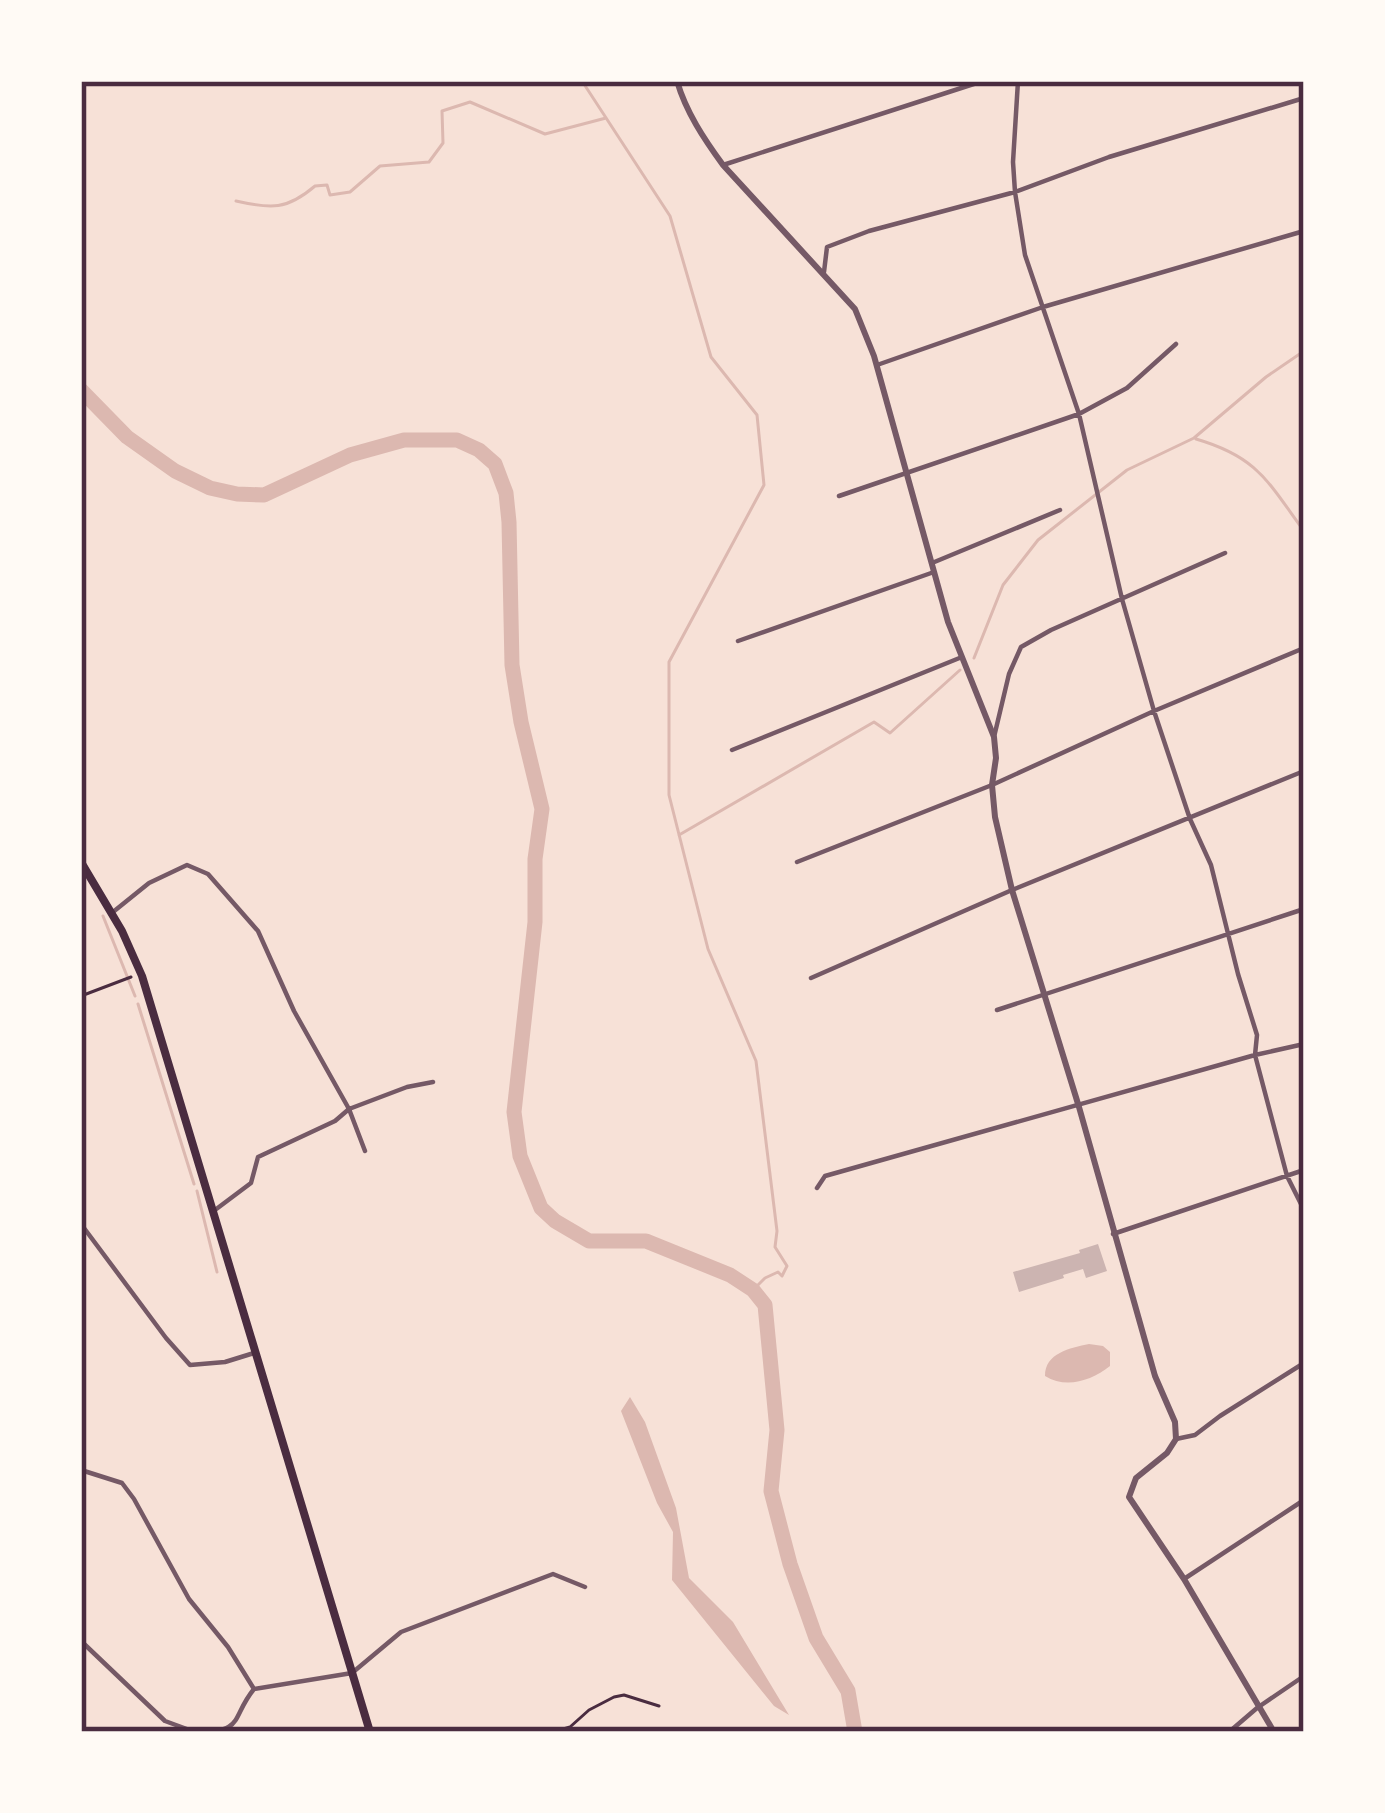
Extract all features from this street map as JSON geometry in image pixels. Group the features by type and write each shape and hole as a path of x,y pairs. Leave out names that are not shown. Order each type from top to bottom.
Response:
{"main road":[{"path":"81,862 142,976 370,1732"}],"street":[{"path":"677,81 683,101 723,165 855,309 877,365 948,622 994,737 995,817 1012,890 1155,1376 1175,1422 1176,1439 1167,1454 1136,1478 1129,1497 1184,1579 1274,1732"},
{"path":"723,165 983,81"},
{"path":"1018,81 1013,162 1025,256 1078,415 1154,711 1190,819 1211,865 1257,1035 1255,1054 1287,1175 1304,1210"},
{"path":"824,272 827,247 869,231 1015,192 1109,157 1304,98"},
{"path":"877,365 1043,307 1304,231"},
{"path":"839,496 1078,415 1127,388 1176,344"},
{"path":"738,641 933,568 1060,510"},
{"path":"994,737 1009,674 1021,647 1226,553"},
{"path":"797,862 992,784 1304,648"},
{"path":"732,750 962,657"},
{"path":"811,978 1304,771"},
{"path":"111,914 149,884 187,866 208,874 258,932 294,1011 349,1109 365,1151"},
{"path":"997,1010 1304,910"},
{"path":"817,1188 825,1177 1304,1044"},
{"path":"214,1211 250,1183 258,1157 335,1121 349,1109 433,1082"},
{"path":"1113,1234 1304,1170"},
{"path":"81,1224 190,1365 254,1353"},
{"path":"1176,1439 1195,1435 1304,1364"},
{"path":"81,1470 122,1483 189,1599 254,1688"},
{"path":"1184,1579 1304,1500"},
{"path":"81,1641 165,1720 196,1732 221,1732 239,1718 254,1688 352,1673 401,1632 553,1574 585,1587"},
{"path":"1229,1732 1304,1676"}],"path":[{"path":"81,996 133,977"},
{"path":"553,1732 570,1727 614,1696 659,1706"}],"shaded area":[{"path":"1089,1344 1110,1352 1110,1366 1078,1381 1045,1376 1054,1357"},
{"path":"630,1397 645,1422 676,1508 689,1578 733,1622 789,1715 774,1706 672,1580 673,1532 621,1411"}],"building":[{"path":"1098,1244 1107,1271 1086,1278 1083,1269 1019,1292 1013,1272"}],"waterway":[{"path":"582,81 670,216 711,357 757,415 764,485 669,662 669,795 708,949 756,1061 777,1231 775,1247 787,1266 782,1276 778,1272 765,1278 753,1290"},
{"path":"236,201 278,206 315,186 327,185 330,195 350,192 380,166 429,162 443,143 442,111 470,102 545,134 606,118"},
{"path":"974,658 1003,585 1038,540 1127,470 1194,438 1304,351"},
{"path":"81,390 127,437 175,471 210,488 237,494 264,495 350,455 404,440 457,440 495,464 506,493 509,522 512,665 542,809 514,1112 520,1156 541,1208 555,1221 589,1241 646,1241 730,1275 765,1305 777,1430 771,1491 816,1638 848,1691 855,1732"},
{"path":"1196,439 1234,454 1260,473 1304,531"},
{"path":"679,835 874,722 890,733 960,670"},
{"path":"103,916 135,996"},
{"path":"138,1004 194,1184"},
{"path":"197,1191 217,1272"}]}
